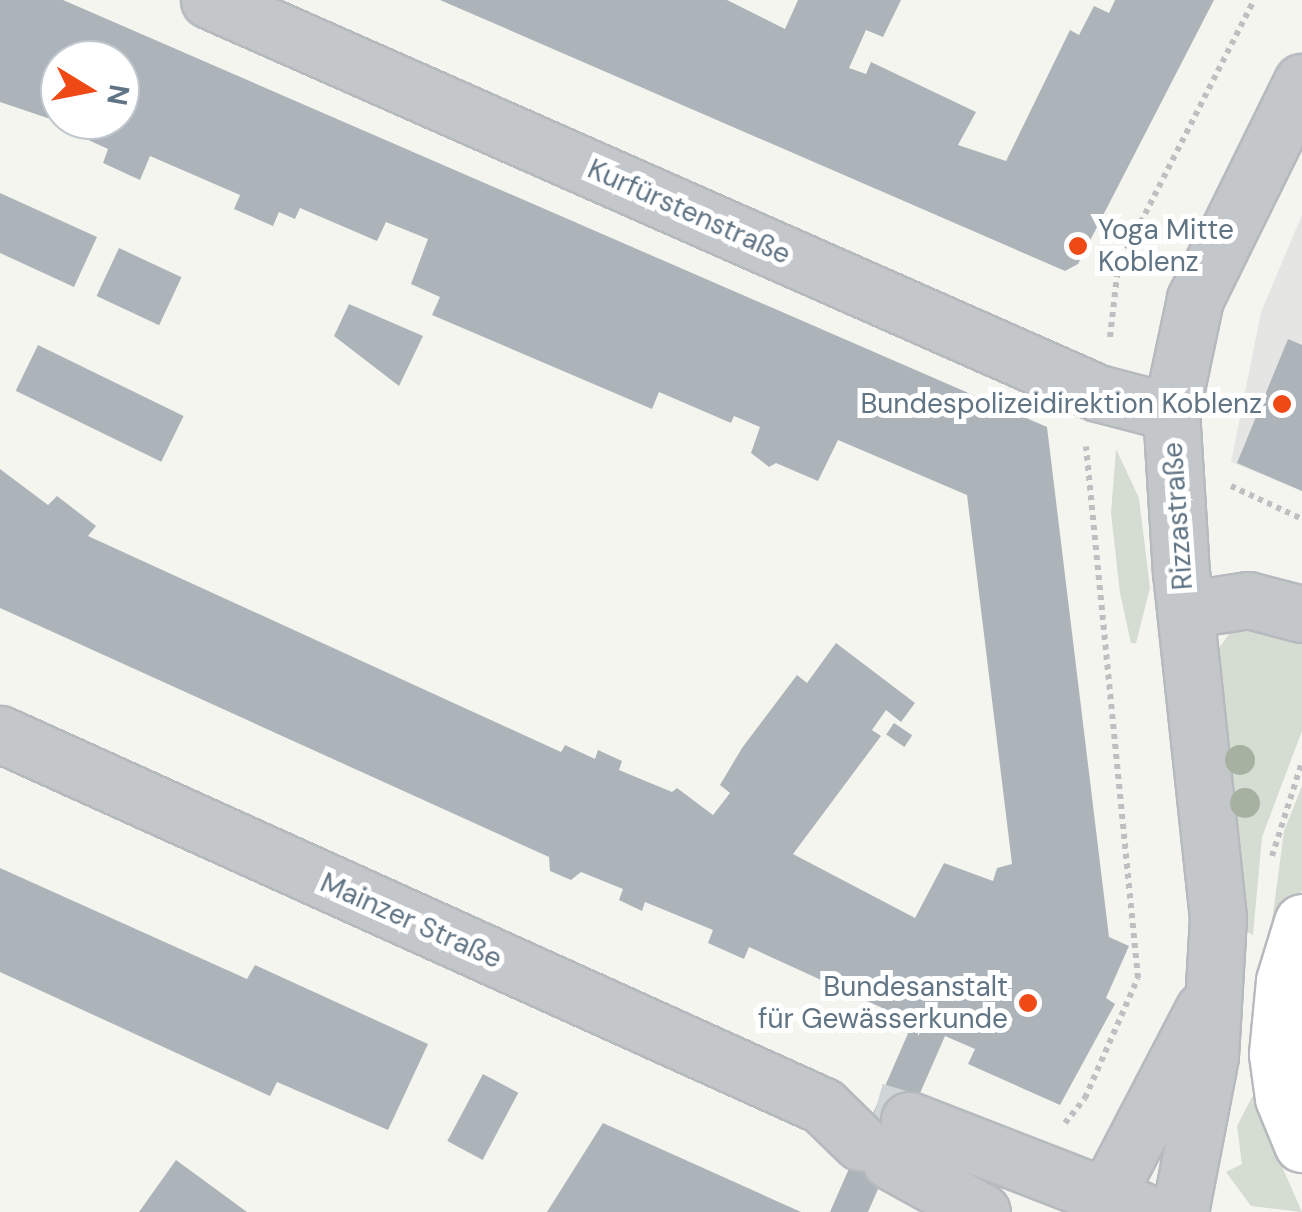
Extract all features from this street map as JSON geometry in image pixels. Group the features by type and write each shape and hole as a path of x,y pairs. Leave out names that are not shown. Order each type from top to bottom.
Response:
{"main road":[{"path":"1302,922 1283,1098 1302,1144"}],"street":[{"name":"Kurfürstenstraße","path":"210,0 1098,392 1171,412"},
{"name":"Rizzastraße","path":"1180,1212 1210,1056 1218,918 1185,610 1171,412 1195,299 1302,82"},
{"path":"1185,610 1248,600 1302,614"},
{"name":"Mainzer Straße","path":"0,734 871,1128 1039,1166 1117,1207"},
{"name":"Rizzastraße","path":"1117,1207 1140,1131 1216,976"},
{"name":"Mainzer Straße","path":"871,1128 982,1212"}],"path":[{"path":"1116,312 1118,267 1254,0"},
{"path":"1039,1166 1085,1098 1138,978 1084,452 1089,432"},
{"path":"1226,478 1233,489 1302,519"}],"shaded area":[{"path":"1302,215 1302,491 1231,462 1261,312"},
{"path":"1116,449 1139,498 1150,588 1136,643 1131,643 1120,593 1111,513"},
{"path":"1237,623 1302,628 1302,731 1262,837 1253,935 1240,928 1216,652"},
{"path":"1302,786 1302,890 1267,959 1284,831"},
{"path":"1260,1096 1273,1146 1302,1212 1251,1206 1226,1172 1242,1164 1237,1126 1252,1097"}],"building":[{"path":"0,0 63,0 1047,427 1109,937 1129,946 1106,998 1115,1004 1060,1105 968,1064 975,1049 945,1036 868,1212 830,1212 913,1022 749,947 744,959 708,943 713,930 645,902 642,911 619,900 623,889 581,872 571,880 550,871 549,857 0,608 0,469 48,505 57,496 96,526 88,536 561,752 565,745 595,759 598,750 622,761 619,770 672,792 677,788 713,815 730,793 720,785 742,748 797,675 807,683 836,643 915,703 901,722 886,710 872,730 881,736 793,854 915,918 944,863 993,881 997,868 1012,864 967,495 838,440 818,481 776,463 769,467 751,453 760,427 734,416 731,423 659,392 652,409 432,315 440,297 411,284 428,239 386,222 377,241 300,208 295,219 279,212 273,226 234,209 240,195 150,156 140,180 103,163 108,149 88,140 140,140 140,40 40,40 40,116 0,102"},
{"path":"440,0 727,0 785,29 798,0 901,0 883,37 866,30 849,68 866,74 871,62 976,112 958,145 1006,161 1070,30 1079,35 1094,6 1109,13 1115,0 1214,0 1078,264 1065,271"},
{"path":"0,193 97,237 74,287 0,253"},
{"path":"119,248 182,277 159,325 97,296"},
{"path":"349,304 423,336 399,386 334,336"},
{"name":"Bundespolizeidirektion Koblenz","path":"1288,339 1302,345 1302,491 1237,463"},
{"path":"38,345 184,416 161,462 16,391"},
{"path":"894,723 912,735 904,747 886,735"},
{"path":"0,868 247,979 255,965 428,1044 388,1130 277,1082 270,1096 0,972"},
{"path":"483,1074 518,1093 483,1160 447,1141"},
{"path":"603,1123 801,1212 547,1212"},
{"path":"176,1160 247,1212 139,1212"}],"tunnel":[{"path":"875,1110 909,1120"}],"place":[{"name":"Yoga Mitte Koblenz","path":"1078,246"},
{"name":"Bundespolizeidirektion Koblenz","path":"1282,404"},
{"name":"Bundesanstalt für Gewässerkunde","path":"1028,1003"}]}
